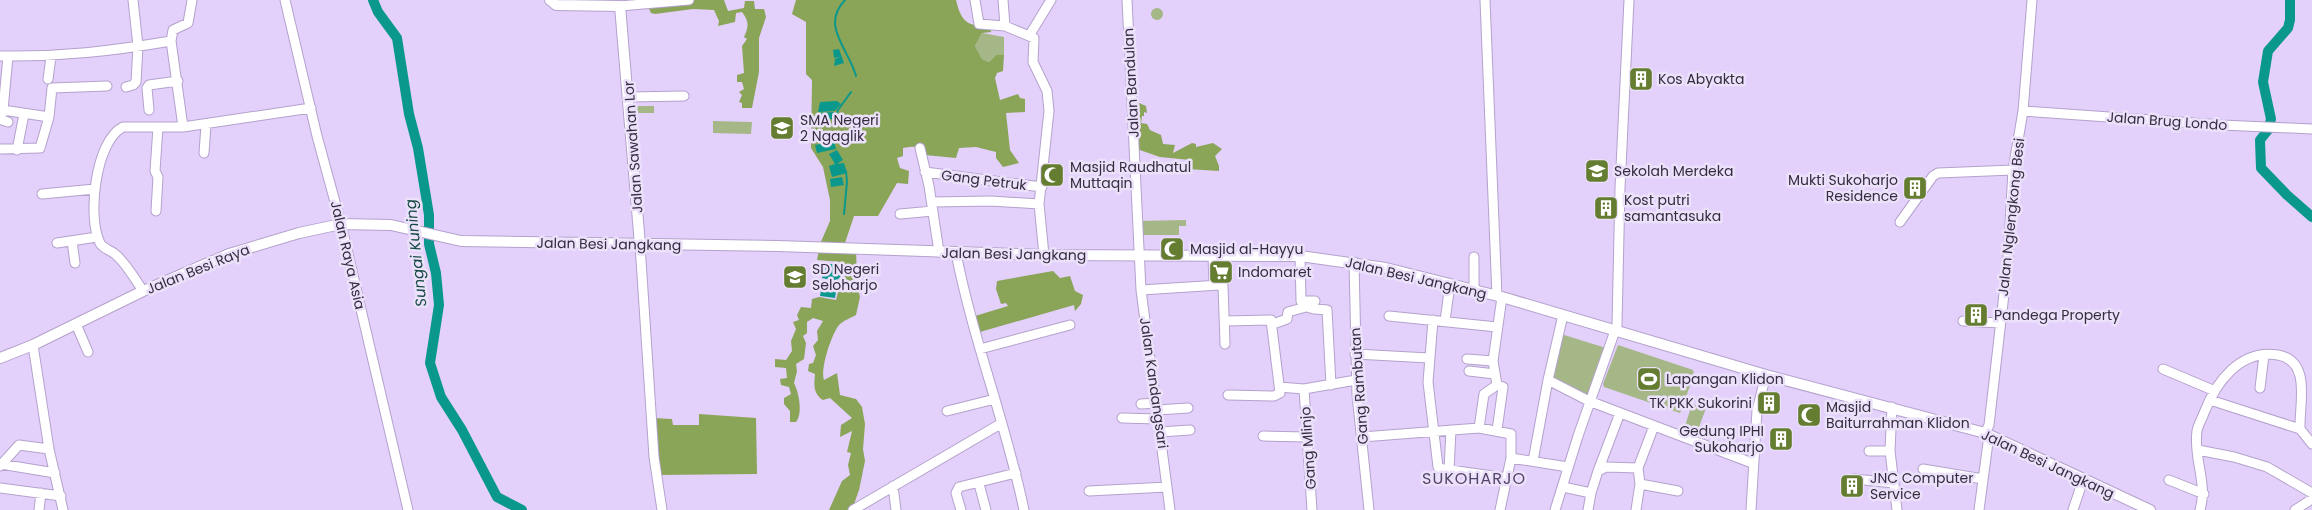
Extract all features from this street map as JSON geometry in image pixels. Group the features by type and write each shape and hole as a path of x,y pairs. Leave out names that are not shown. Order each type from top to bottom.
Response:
{"main road":[{"path":"550,0 556,5 620,6"},
{"name":"Jalan Sawahan Lor","path":"620,6 640,245"},
{"name":"Jalan Besi Raya","path":"0,358 33,345 143,291 229,254 299,233 341,224 381,224 437,237"},
{"name":"Jalan Besi Jangkang","path":"437,237 461,241 777,246 1044,255 1300,256 1354,262 1500,296 1766,375 1987,434 2150,510"}],"street":[{"path":"126,88 136,82 138,46 133,0"},
{"path":"183,127 172,40 173,30 188,23 192,0"},
{"name":"Jalan Raya Asia","path":"285,0 341,224 408,510"},
{"path":"620,6 689,0"},
{"path":"975,0 979,24 1005,26 1032,37"},
{"path":"1003,0 1005,26"},
{"path":"1044,255 1039,204 1050,112 1047,91 1033,62 1032,37 1051,0"},
{"name":"Jalan Bandulan","path":"1127,0 1138,256"},
{"path":"1485,0 1500,296 1493,361 1497,385"},
{"path":"1555,510 1589,401 1616,330 1620,188 1629,0"},
{"name":"Jalan Nglengkong Besi","path":"1979,510 2008,258 2013,170 2023,111 2032,0"},
{"path":"8,122 2,120 1,113 4,56 51,57 172,40"},
{"path":"48,80 51,57"},
{"path":"149,110 148,87 178,81"},
{"path":"0,149 40,148 49,117 52,88 108,86"},
{"path":"629,97 684,96"},
{"path":"143,291 118,256 102,246 98,237 95,220 95,189 98,167 114,133 123,127 206,125 312,108"},
{"name":"Jalan Brug Londo","path":"2023,111 2171,122 2312,129"},
{"path":"1,113 49,117"},
{"path":"17,150 24,114"},
{"path":"204,153 206,125"},
{"path":"156,211 158,177 155,172 158,127"},
{"path":"920,148 926,172 939,252"},
{"path":"1900,222 1933,176 1938,173 2013,170"},
{"name":"Gang Petruk","path":"926,172 1042,187"},
{"path":"42,194 95,189"},
{"path":"900,214 932,206 992,201 1039,204"},
{"path":"56,243 98,237"},
{"path":"72,241 75,263"},
{"name":"Jalan Sawahan Lor","path":"640,245 654,457 662,510"},
{"path":"956,253 963,288 1016,473 1024,510"},
{"name":"Jalan Kandangsari","path":"1138,256 1170,510"},
{"path":"1213,256 1214,285"},
{"path":"1300,256 1304,304"},
{"path":"1474,257 1474,290"},
{"name":"Gang Rambutan","path":"1354,262 1356,380 1369,510"},
{"path":"1445,321 1450,284"},
{"path":"1141,290 1220,285 1224,289 1225,344"},
{"path":"1273,324 1287,319 1288,312 1315,301"},
{"path":"1304,304 1327,310 1330,385"},
{"path":"1533,461 1548,380 1563,315"},
{"path":"1390,316 1497,327"},
{"path":"1225,321 1269,319 1273,324 1280,393 1274,396 1228,395"},
{"path":"1433,320 1428,382 1438,467 1507,478"},
{"path":"1963,321 2000,324"},
{"path":"76,324 88,352"},
{"path":"980,349 1070,325"},
{"path":"33,345 49,449 63,510"},
{"path":"1355,354 1429,358"},
{"path":"2260,388 2264,355"},
{"path":"2200,510 2204,494 2197,431 2215,391 2235,366 2252,356 2279,355 2289,359 2300,370 2304,387 2299,415 2300,429"},
{"path":"1467,359 1493,361"},
{"path":"2163,369 2215,391"},
{"path":"1469,371 1495,374"},
{"path":"1751,510 1752,463 1759,398 1766,375"},
{"path":"1304,389 1356,380"},
{"path":"1548,380 1589,401 1752,463"},
{"path":"1479,428 1484,394 1497,385"},
{"path":"1496,430 1503,387 1497,385"},
{"name":"Gang Mlinjo","path":"1279,387 1304,389 1312,510"},
{"path":"947,410 995,398"},
{"path":"2210,400 2300,429 2312,444"},
{"path":"1141,404 1157,411"},
{"path":"1122,418 1157,411 1188,408"},
{"path":"1892,408 1890,451 1898,510"},
{"path":"1588,510 1598,471 1620,413"},
{"path":"853,510 1002,423"},
{"path":"1636,510 1640,484 1638,468 1654,426"},
{"path":"1362,437 1479,428 1511,434 1511,458 1501,510"},
{"path":"1160,432 1190,430"},
{"path":"1449,470 1451,430"},
{"path":"1263,436 1307,437"},
{"path":"1,465 19,445 49,449"},
{"path":"2198,450 2234,457 2267,467 2312,493"},
{"path":"1869,451 1890,451"},
{"path":"1511,458 1568,466"},
{"path":"1,465 55,473"},
{"path":"1598,471 1606,468 1638,468"},
{"path":"1923,469 1983,479"},
{"path":"961,510 956,490 1016,473"},
{"path":"1854,478 1894,483"},
{"path":"2073,510 2083,480"},
{"path":"2169,480 2204,494"},
{"path":"980,484 986,510"},
{"path":"1640,484 1678,491"},
{"path":"893,486 896,510"},
{"path":"1089,491 1167,487"},
{"path":"1562,487 1591,494"},
{"path":"0,488 61,496"},
{"path":"39,510 41,493"},
{"path":"2295,510 2312,499"}],"shaded area":[{"path":"689,0 724,0 728,11 744,8 745,1 754,1 755,9 764,9 766,17 759,38 759,72 752,108 742,108 742,103 739,102 742,95 739,92 744,89 742,82 737,82 737,75 744,73 742,46 747,39 744,37 747,21 742,12 736,13 735,22 718,26 719,21 714,10 693,9 655,14 651,13 647,4"},
{"path":"796,0 956,0 963,19 971,24 991,27 991,32 982,33 975,46 982,59 989,62 996,55 1004,55 1003,71 997,73 995,78 1000,100 1018,94 1020,98 1025,99 1025,112 1006,113 1010,150 1019,163 1003,167 996,158 996,152 976,147 959,148 956,158 925,155 916,147 903,148 903,156 897,158 900,168 909,171 908,184 897,183 878,216 854,216 844,246 856,250 857,277 850,282 851,290 858,289 860,297 856,315 839,325 833,336 827,352 823,375 824,380 837,373 840,395 856,399 862,407 865,424 863,449 865,461 859,490 852,510 829,510 842,481 850,475 848,465 851,453 847,452 852,431 840,437 841,425 852,418 830,398 823,400 817,395 814,381 815,374 808,371 809,364 813,363 816,355 813,346 818,340 817,331 823,321 813,318 807,322 807,333 803,336 806,343 804,359 796,364 797,371 794,383 800,403 796,422 790,422 790,411 784,404 784,398 791,394 789,387 781,385 780,379 787,378 786,368 775,367 775,359 786,360 792,351 791,341 796,329 793,322 799,320 797,315 801,307 811,308 812,299 819,297 836,300 839,288 835,283 845,276 846,267 841,262 817,260 820,244 830,221 830,200 823,167 811,148 812,80 806,74 806,22 792,14"},
{"path":"1157,8 1163,14 1157,20 1151,14"},
{"path":"982,33 1004,37 1004,55 996,55 989,62 982,59 975,46"},
{"path":"839,49 844,63 834,66 835,59 840,57 834,58 833,50"},
{"path":"837,101 841,104 835,111 818,112 820,102"},
{"path":"1139,103 1146,106 1147,113 1144,112 1141,123 1147,124 1150,130 1161,135 1163,144 1175,145 1173,153 1192,143 1196,144 1196,147 1213,143 1222,149 1215,156 1219,171 1187,169 1192,165 1190,160 1160,157 1134,148 1136,105"},
{"path":"630,106 654,106 654,113 631,113"},
{"path":"834,112 832,119 818,121 817,113"},
{"path":"713,121 752,122 751,134 713,133"},
{"path":"834,133 835,140 816,142 815,135"},
{"path":"834,142 836,149 817,153 815,145"},
{"path":"837,150 843,160 837,164 844,163 847,173 832,177 829,166 835,164 829,154"},
{"path":"842,177 844,185 831,187 830,179"},
{"path":"1186,220 1186,226 1179,226 1179,235 1137,235 1137,221"},
{"path":"823,264 841,264 843,267 841,276 836,281 822,278"},
{"path":"1053,271 1060,278 1070,276 1075,291 1083,295 1081,304 1075,311 1074,305 980,332 975,316 1008,306 1006,303 1001,304 996,289 997,281"},
{"path":"822,285 837,286 835,298 820,296"},
{"path":"1561,334 1606,348 1588,398 1550,378"},
{"name":"Lapangan Klidon","path":"1618,345 1693,370 1694,375 1680,413 1604,387 1603,384"},
{"path":"1692,404 1706,408 1698,430 1685,426"},
{"path":"699,414 756,418 757,474 658,475 653,418 672,419 673,425 699,425"}],"waterway":[{"name":"Sungai Kuning","path":"373,0 378,12 397,38 409,114 418,148 429,215 429,244 436,273 439,305 430,363 441,397 462,430 497,497 522,510"},
{"path":"845,0 838,10 835,19 836,28 856,76"},
{"path":"2290,0 2288,28 2268,51 2263,82 2271,119 2268,130 2260,140 2261,168 2312,217"},
{"path":"834,122 838,110 851,92"},
{"path":"844,214 847,182 846,171"}],"place":[{"name":"Kos Abyakta","path":"1641,79"},
{"name":"SMA Negeri 2 Ngaglik","path":"782,128"},
{"name":"Sekolah Merdeka","path":"1597,171"},
{"name":"Masjid Raudhatul Muttaqin","path":"1052,175"},
{"name":"Mukti Sukoharjo Residence","path":"1915,188"},
{"name":"Kost putri samantasuka","path":"1606,208"},
{"name":"Masjid al-Hayyu","path":"1172,249"},
{"name":"Indomaret","path":"1221,272"},
{"name":"SD Negeri Seloharjo","path":"795,277"},
{"name":"Pandega Property","path":"1976,315"},
{"name":"Lapangan Klidon","path":"1649,379"},
{"name":"TK PKK Sukorini","path":"1769,403"},
{"name":"Masjid Baiturrahman Klidon","path":"1809,415"},
{"name":"Gedung IPHI Sukoharjo","path":"1781,439"},
{"name":"JNC Computer Service","path":"1852,486"}],"district":[{"name":"SUKOHARJO","path":"1474,478"}]}
